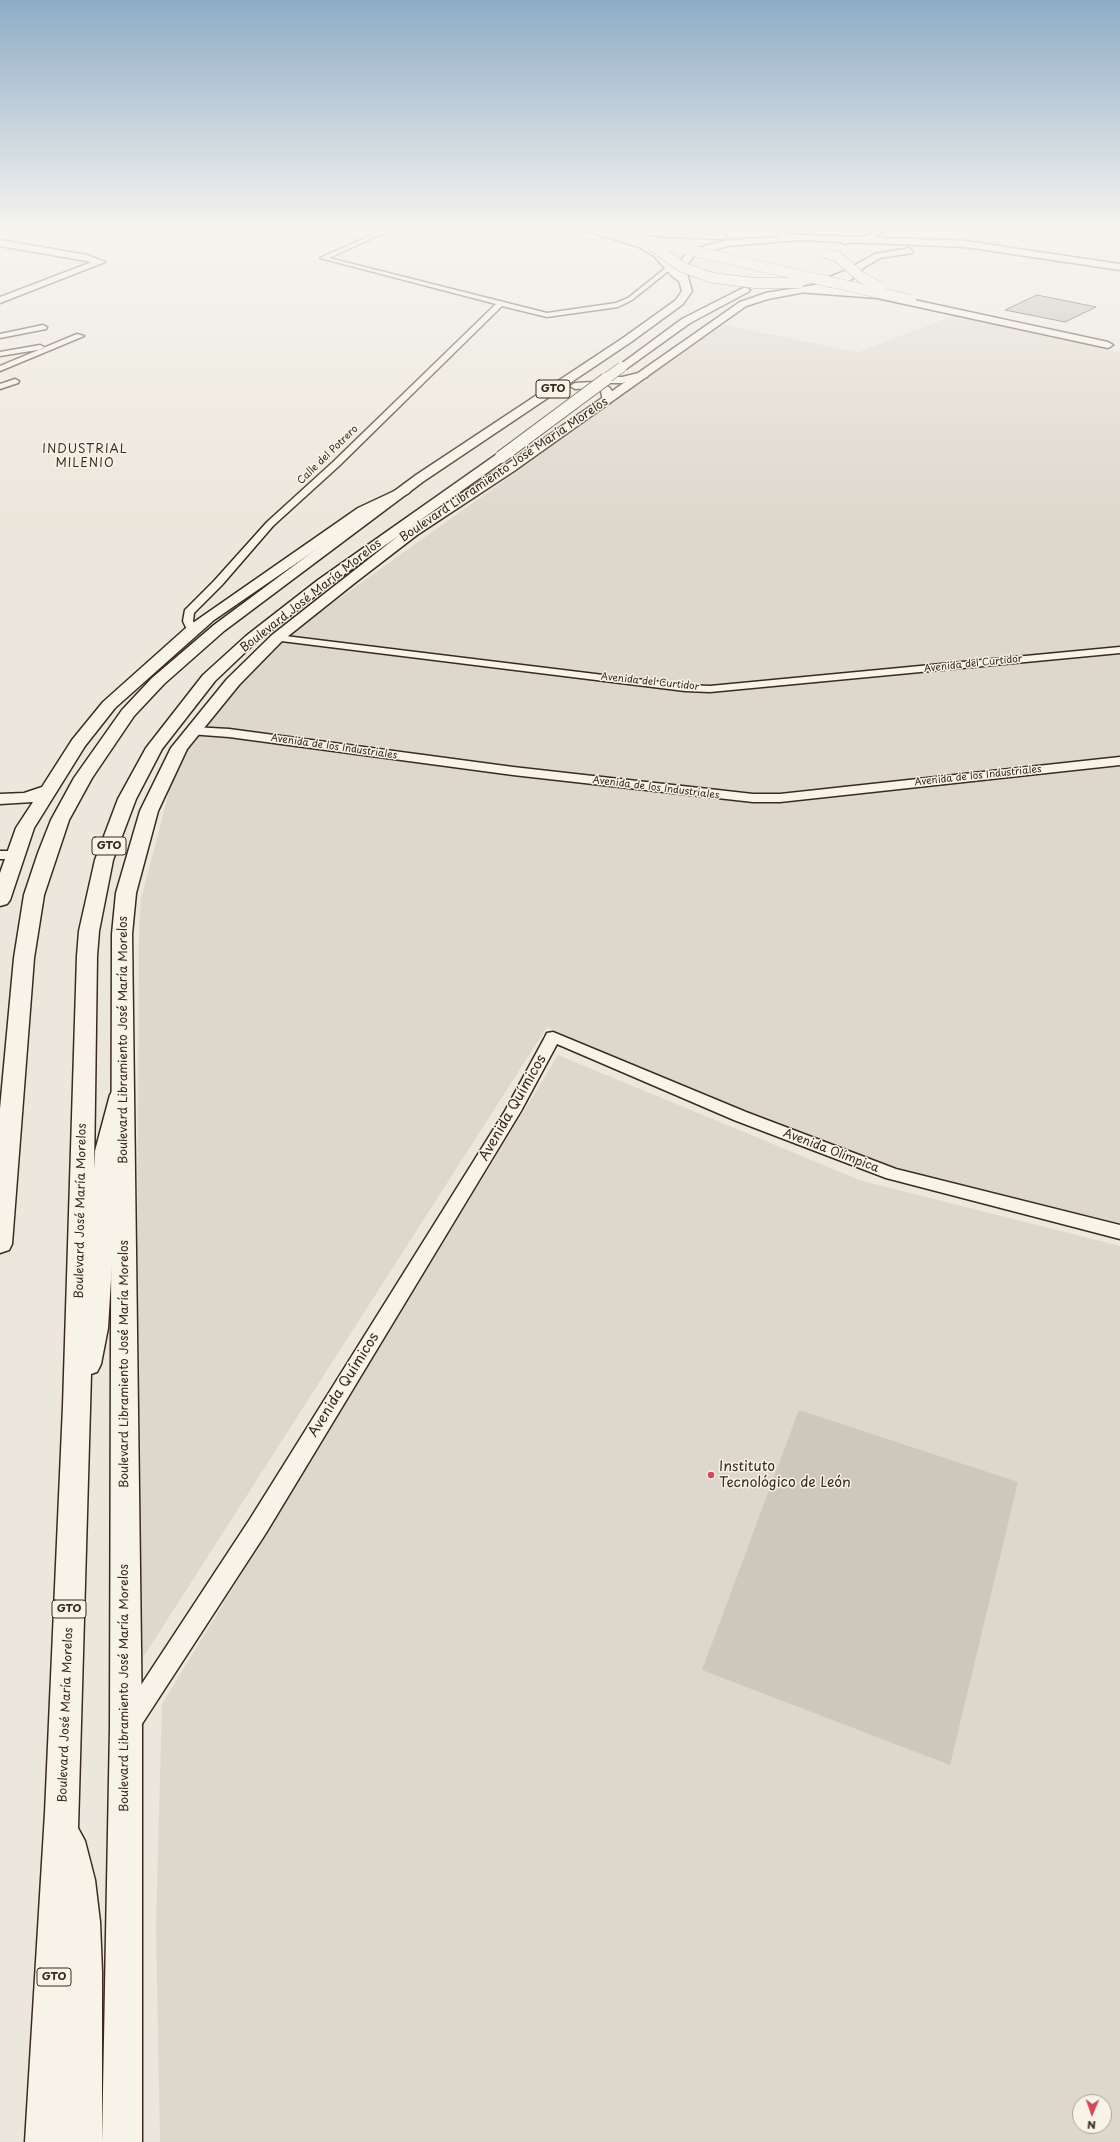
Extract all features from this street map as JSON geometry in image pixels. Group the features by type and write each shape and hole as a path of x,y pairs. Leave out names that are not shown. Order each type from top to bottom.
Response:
{"main road":[{"name":"GTO","path":"0,1244 24,958 34,895 47,853 60,820 83,778 108,740 128,714 158,681 219,628 405,490 644,327"},
{"name":"Boulevard José María Morelos","path":"45,2142 62,1813 77,1406 87,956 89,931 104,860 126,799 142,768 163,734 209,678 251,639 351,570 376,544 501,457 678,327"},
{"name":"Boulevard Libramiento José María Morelos","path":"122,2142 126,1728 125,1274 121,1095 122,934 126,893 136,849 149,811 171,763 193,731 233,682 277,638 351,570 510,468 711,327"},
{"path":"1034,327 1114,343"},
{"path":"1034,327 1114,343"},
{"path":"1049,327 1114,343"},
{"path":"1063,327 1081,331 1114,343"},
{"path":"588,366 591,374 602,379 622,380 643,374"},
{"path":"545,395 573,386 586,385 605,389 608,394 607,400"},
{"path":"0,900 7,861 25,828 78,744 109,705 192,630 363,511 405,490"},
{"path":"376,544 412,532"},
{"path":"0,799 26,798 48,791"},
{"path":"0,804 33,814"},
{"path":"77,1406 95,1328 107,1151 114,1118 121,1095"},
{"path":"62,1813 77,1880 82,1922 84,1972 82,2142"}],"street":[{"path":"6,327 23,332"},
{"path":"0,336 43,327"},
{"name":"Calle del Potrero","path":"192,630 188,621 189,612 218,583 270,524 330,469 476,327"},
{"path":"0,354 81,340"},
{"path":"0,369 9,367 67,342"},
{"path":"40,347 48,350"},
{"path":"0,360 9,367"},
{"path":"1,382 15,381"},
{"name":"Avenida del Curtidor","path":"277,638 685,688 710,689 788,683 1120,650"},
{"name":"Avenida de los Industriales","path":"193,731 296,742 528,773 753,798 780,798 1120,761"},
{"name":"Avenida Olímpica","path":"553,1037 740,1116 892,1174 1120,1232"},
{"name":"Avenida Químicos","path":"126,1728 280,1489 514,1111 553,1037"}],"shaded area":[{"path":"722,327 735,327 858,352 924,327 1008,327 1120,352 1120,1228 872,1167 547,1027 135,1670 139,927 141,899 181,746 281,640 691,347"},
{"name":"Instituto Tecnológico de León","path":"558,1055 862,1181 1120,1246 1120,2142 160,2142 156,1926 162,1704"},
{"path":"799,1410 1018,1482 950,1765 702,1670"}],"place":[{"name":"Instituto Tecnológico de León","path":"711,1475"}],"district":[{"name":"INDUSTRIAL MILENIO","path":"85,457"}]}
